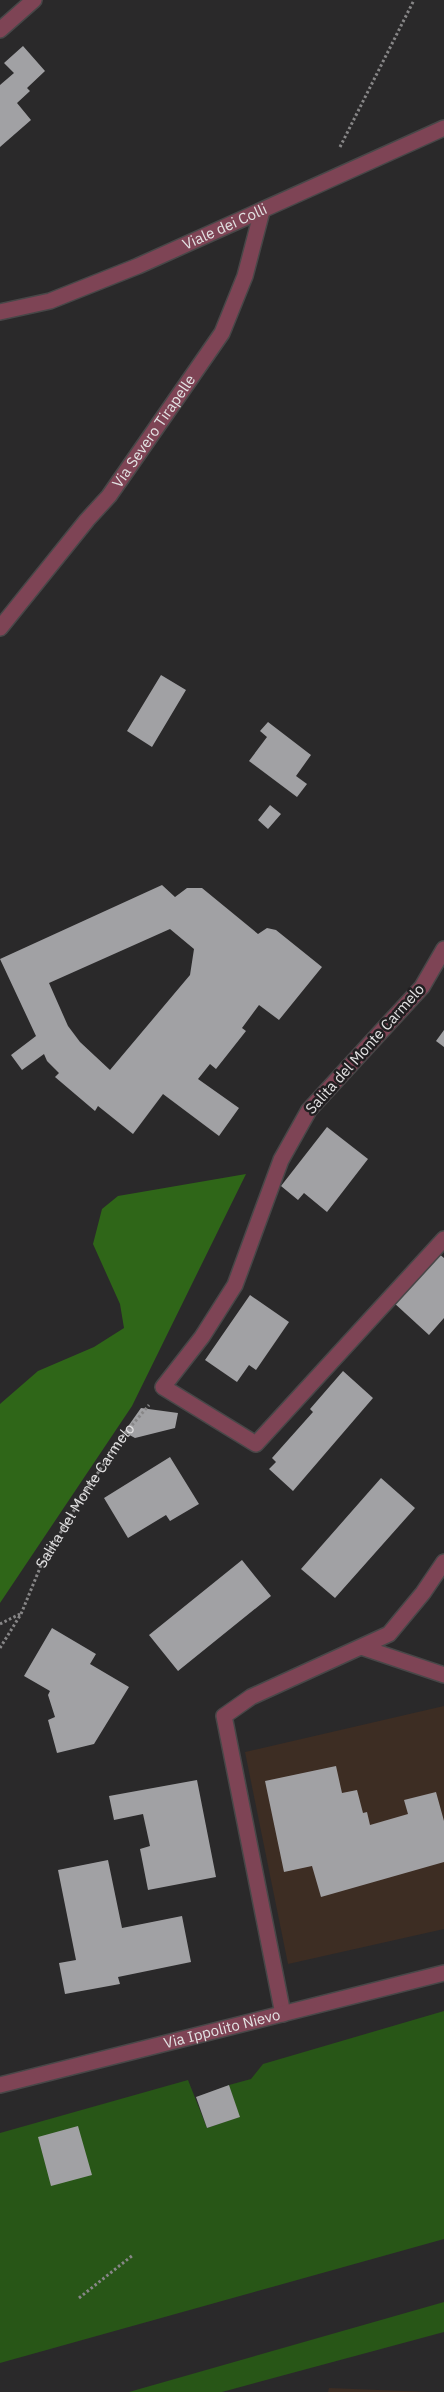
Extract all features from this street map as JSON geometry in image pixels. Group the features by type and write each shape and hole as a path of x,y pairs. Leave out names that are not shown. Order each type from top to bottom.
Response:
{"street":[{"path":"0,30 34,0"},
{"name":"Viale dei Colli","path":"0,312 50,301 138,266 444,128"},
{"name":"Via Severo Tirapelle","path":"0,628 87,520 109,496 222,333 245,276 262,211"},
{"name":"Salita del Monte Carmelo","path":"163,1387 202,1337 235,1285 281,1160 309,1110 422,987 444,950"},
{"path":"163,1387 256,1444 444,1239"},
{"path":"283,2014 224,1716 251,1697 389,1634 423,1593 444,1562"},
{"path":"361,1647 444,1675"},
{"name":"Via Ippolito Nievo","path":"0,2085 444,1973"}],"path":[{"path":"324,182 414,0"},
{"name":"Salita del Monte Carmelo","path":"21,1614 42,1563 87,1489 122,1437 163,1387"},
{"path":"0,1624 21,1614"},
{"path":"0,1648 21,1614"},
{"path":"79,2298 133,2255"}],"shaded area":[{"path":"444,1706 444,1929 288,1964 245,1752"},
{"path":"329,2388 429,2392 328,2392"}],"green space":[{"path":"246,1174 132,1406 0,1603 0,1404 38,1371 94,1347 124,1328 120,1304 93,1244 102,1209 118,1196"},
{"path":"444,2011 444,2239 0,2363 0,2133 188,2080 207,2128 239,2117 229,2085 251,2079 263,2064"},
{"path":"444,2302 444,2332 222,2392 129,2392"}],"building":[{"path":"23,46 45,71 27,88 30,91 17,103 31,120 0,147 0,85 14,73 4,63"},
{"path":"161,675 186,690 152,747 127,731"},
{"path":"268,722 311,755 296,776 307,784 297,797 249,761 267,737 260,731"},
{"path":"270,805 281,814 268,829 258,820"},
{"path":"162,885 175,897 187,888 202,888 258,934 267,928 276,930 322,967 279,1020 259,1005 242,1028 246,1031 216,1069 210,1064 198,1079 239,1108 219,1136 163,1094 133,1134 98,1106 95,1111 55,1077 59,1073 47,1061 44,1054 22,1070 11,1055 36,1036 0,959","holes":["170,929 194,949 190,975 110,1070 80,1042 68,1026 49,983"]},
{"path":"444,1030 444,1047 436,1041"},
{"path":"327,1127 368,1159 327,1212 304,1193 298,1200 281,1186"},
{"path":"438,1253 444,1258 444,1318 429,1335 393,1302"},
{"path":"250,1295 289,1322 256,1370 249,1365 237,1382 205,1360"},
{"path":"343,1371 373,1398 293,1491 269,1469 276,1462 272,1458 313,1412 310,1409"},
{"path":"141,1408 178,1413 175,1428 135,1438 124,1432"},
{"path":"170,1457 199,1504 170,1521 166,1515 128,1538 104,1498"},
{"path":"381,1478 415,1508 335,1598 301,1569"},
{"path":"242,1560 271,1596 178,1671 149,1635"},
{"path":"52,1628 96,1654 90,1664 129,1687 94,1744 57,1753 48,1720 55,1717 48,1695 50,1691 24,1676"},
{"path":"336,1766 342,1793 357,1790 363,1813 367,1812 370,1825 408,1814 404,1800 436,1792 444,1821 444,1862 321,1897 312,1866 284,1872 265,1781"},
{"path":"197,1780 216,1877 148,1890 140,1849 150,1846 143,1814 114,1820 109,1796"},
{"path":"108,1860 122,1928 182,1916 191,1962 118,1977 120,1984 65,1994 59,1963 76,1960 58,1870"},
{"path":"229,2085 240,2117 207,2128 196,2097"},
{"path":"78,2126 92,2175 51,2186 38,2137"}]}
